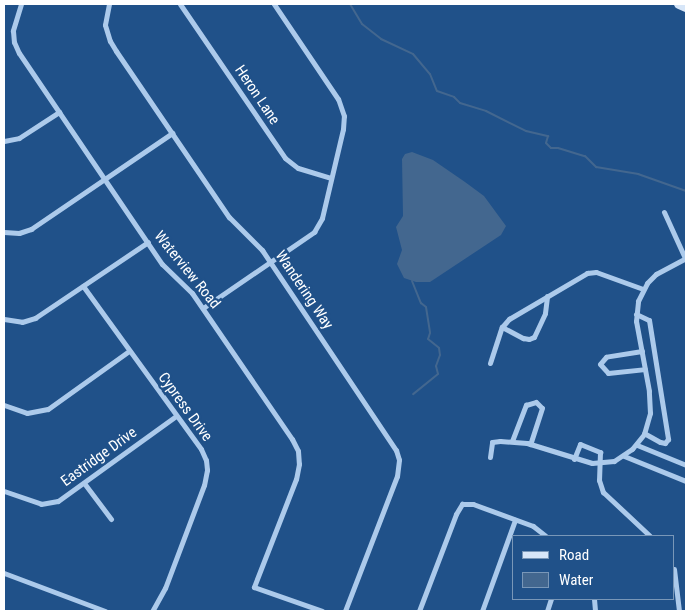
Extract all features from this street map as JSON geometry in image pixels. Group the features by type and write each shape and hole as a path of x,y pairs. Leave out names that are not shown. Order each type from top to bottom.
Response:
{"main road":[{"path":"678,4 686,6"}],"street":[{"name":"Waterview Road","path":"21,4 13,31 16,47 162,264 188,287 292,439 299,458 296,479 254,587 322,611"},
{"name":"Wandering Way","path":"109,4 105,25 110,41 229,217 257,244 386,432 398,455 396,476 345,611"},
{"name":"Heron Lane","path":"180,4 285,158 298,168 331,178"},
{"path":"203,308 310,235 317,228 322,218 344,121 342,106 274,4"},
{"path":"4,141 19,138 59,112"},
{"path":"4,232 18,233 32,229 172,133"},
{"path":"490,457 492,442 512,441 530,444 574,459 600,464 624,456 637,445 644,433 650,413 636,314 643,289 656,274 686,258 664,212"},
{"path":"4,319 22,322 35,318 148,242"},
{"path":"490,363 502,327 509,319 590,272 643,289"},
{"name":"Cypress Drive","path":"83,286 204,454 207,477 165,588 152,611"},
{"path":"502,327 523,338 534,337 545,313 547,296"},
{"path":"636,314 649,320 668,439 665,443 660,442 644,433"},
{"path":"4,405 27,413 43,412 129,351"},
{"path":"642,351 606,357 600,364 608,373 645,369"},
{"path":"512,441 526,405 536,402 542,406 542,412 530,444"},
{"name":"Eastridge Drive","path":"4,491 35,502 47,503 64,498 176,416"},
{"path":"574,459 580,444 600,452 599,480 603,492 649,535"},
{"path":"637,445 686,465"},
{"path":"624,456 686,481"},
{"path":"84,483 111,519"},
{"path":"419,611 456,514 462,504 473,504 533,526 545,535"},
{"path":"482,611 515,520"},
{"path":"4,573 105,611"},
{"path":"675,580 678,611"}],"water":[{"path":"412,152 433,160 484,196 506,226 501,235 430,282 416,282 404,278 397,264 402,250 396,227 403,216 402,159 405,154"}],"waterway":[{"path":"350,4 362,24 381,39 413,54 430,74 437,91 454,97 460,103 486,111 526,131 548,136 546,143 551,148 558,148 585,156 596,167 638,174 686,191"},
{"path":"412,281 421,303 426,307 430,333 428,339 439,348 440,355 436,366 438,374 413,394"}]}
